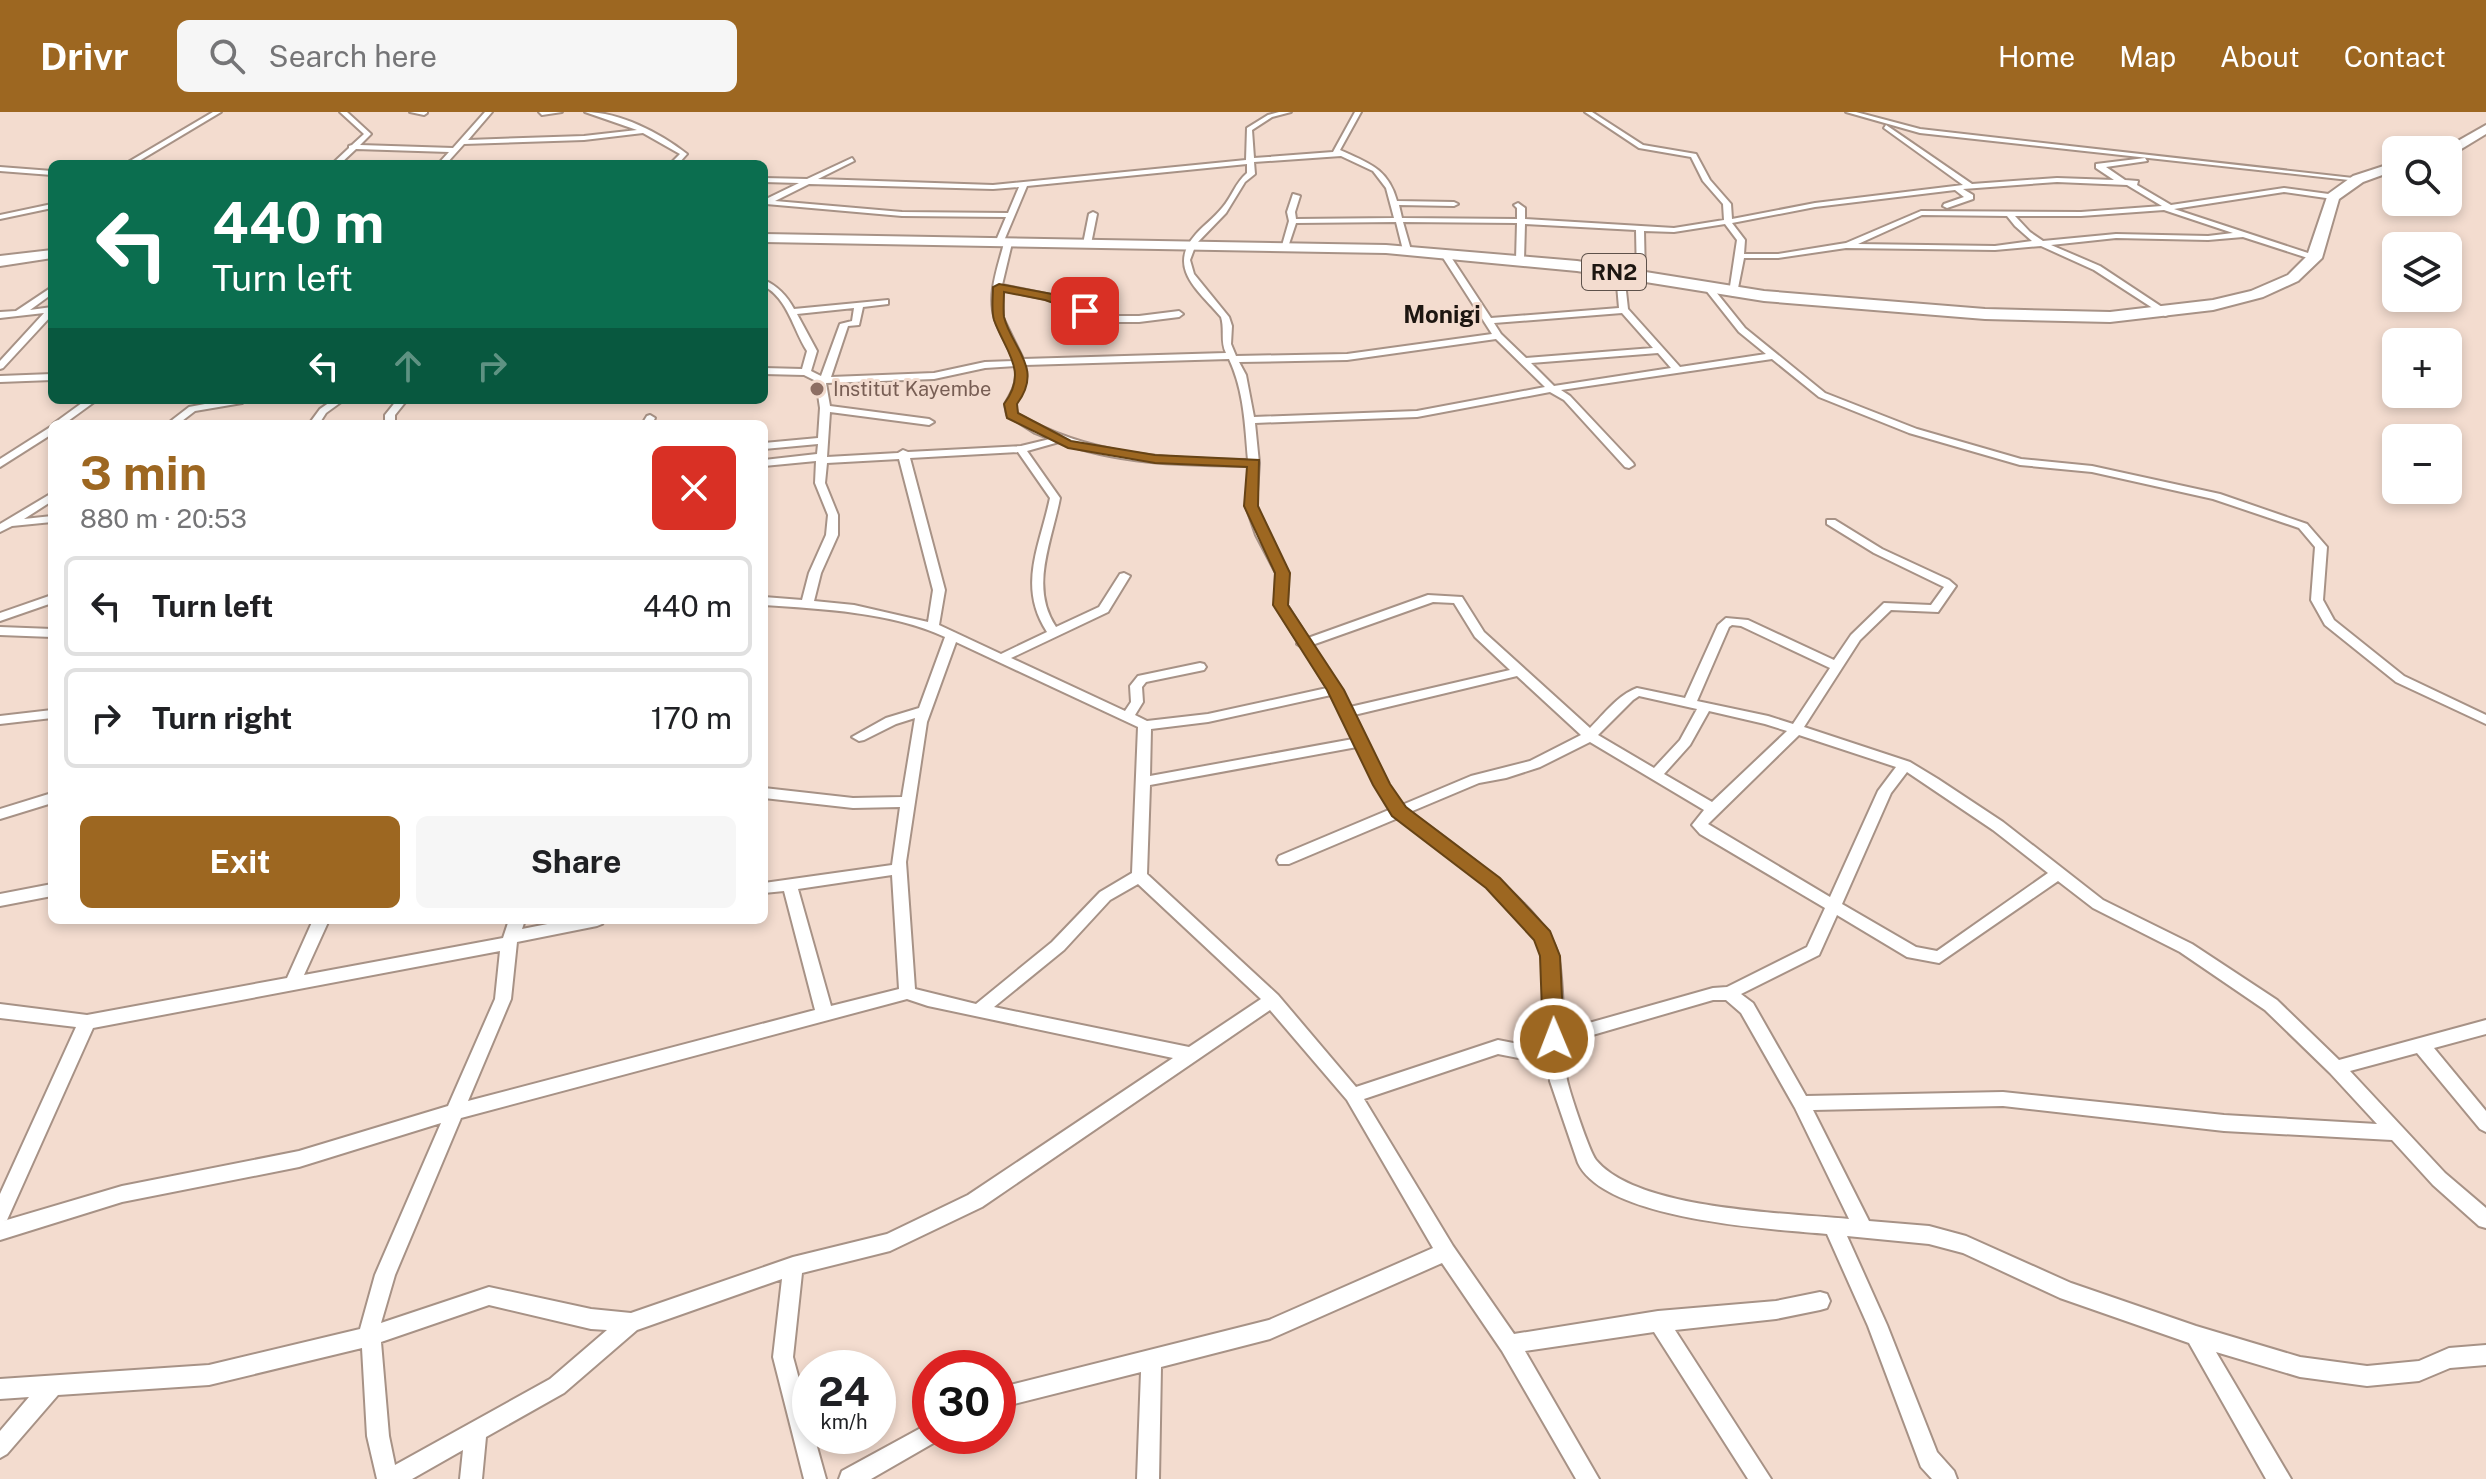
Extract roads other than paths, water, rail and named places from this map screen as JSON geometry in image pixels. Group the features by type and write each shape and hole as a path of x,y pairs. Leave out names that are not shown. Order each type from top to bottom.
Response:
{"highway":[{"path":"2462,143 2486,129"},
{"path":"2314,258 2333,197 2358,179 2382,171"},
{"name":"RN2","path":"768,238 1407,250 1620,273 1733,293 2063,318 2165,313 2257,294 2293,278 2314,258"},
{"path":"0,261 48,255"}],"street":[{"path":"136,160 218,112"},
{"path":"340,160 368,130 343,112"},
{"path":"413,112 424,113"},
{"path":"474,112 482,120"},
{"path":"446,160 489,112"},
{"path":"542,113 559,112"},
{"path":"588,112 625,122 661,140 684,154 678,160"},
{"path":"1288,112 1270,116 1249,129 1251,174 1241,179 1231,203 1192,246 1186,260 1190,274 1225,317 1226,344 1243,381 1254,463 1251,506 1282,573 1281,605 1348,712 1382,785 1399,811 1493,883 1543,936 1550,956 1559,1081 1587,1163 1608,1183 1677,1207 1929,1235 1966,1245 2067,1291 2196,1336 2300,1367 2367,1376 2419,1371 2449,1358 2486,1355"},
{"path":"1339,154 1336,151 1358,112"},
{"path":"1588,112 1641,147 1694,155 1707,181 1727,204 1728,223 1741,240 1733,293"},
{"path":"1849,112 1889,125 2358,179"},
{"path":"1889,125 1886,127 1987,194"},
{"path":"463,142 584,138 640,132"},
{"path":"351,147 455,150"},
{"path":"768,180 912,187 1023,186 1082,177 1339,154 1376,169 1390,188 1407,250"},
{"path":"2162,158 2099,166 2168,208 2314,258"},
{"path":"768,201 852,160"},
{"path":"0,169 48,173"},
{"path":"1293,221 1520,221 1674,230 1728,223 1815,205 1974,186 2057,180 2128,182"},
{"path":"1023,186 1008,215 999,287 999,317 1021,362 1017,395 1010,404 1012,415 1058,440 1138,457 1254,463"},
{"path":"1936,212 1970,197 1957,188"},
{"path":"1845,246 1921,213 2081,214 2168,208 2284,190 2333,197"},
{"path":"1284,247 1293,221 1291,212 1296,196"},
{"path":"1995,200 2020,231 2038,244 2095,268 2165,313"},
{"path":"768,202 902,214 1008,215"},
{"path":"1395,203 1454,204"},
{"path":"1518,205 1521,208 1520,260"},
{"path":"0,217 48,207"},
{"path":"1087,244 1093,214"},
{"path":"1640,230 1641,277"},
{"path":"1740,256 1778,256 1845,246 1995,248 2116,236 2208,238 2241,235"},
{"path":"1444,253 1498,336 1552,389 1567,398 1629,465"},
{"path":"1620,273 1624,310 1678,370"},
{"path":"768,284 790,312 799,334 812,351"},
{"path":"999,287 1048,297 1110,319 1179,314"},
{"path":"1709,289 1729,319 1822,395 1913,431 2020,462 2092,469 2216,496 2303,526 2321,547 2317,600 2329,622 2400,679 2486,720"},
{"path":"18,313 48,293"},
{"path":"790,312 885,302"},
{"path":"807,604 815,573 832,535 833,515 820,483 825,408 823,380 844,324 856,323 859,305"},
{"path":"0,315 48,310"},
{"path":"1488,321 1624,310"},
{"path":"0,366 48,314"},
{"path":"768,371 806,372 823,380 934,376 985,365 1021,362 1347,357 1498,336"},
{"path":"812,351 835,348"},
{"path":"1526,361 1659,350"},
{"path":"806,372 812,351"},
{"path":"1248,420 1417,414 1552,389 1772,356"},
{"path":"0,379 48,377"},
{"path":"64,420 86,404"},
{"path":"177,420 192,409 220,404"},
{"path":"317,420 333,404"},
{"path":"825,408 929,422"},
{"path":"0,464 48,432"},
{"path":"768,463 1021,449 1058,440"},
{"path":"768,446 821,441"},
{"path":"1021,449 1055,498 1035,591 1040,617 1053,632"},
{"path":"903,453 939,590 933,627"},
{"path":"2,526 48,498"},
{"path":"2,526 48,520"},
{"path":"1831,522 1878,551 1950,586 1934,609 1888,606 1855,638 1796,730 1699,825 1913,953 1939,957 2059,873"},
{"path":"1000,659 1104,609 1124,576"},
{"path":"1303,644 1432,598 1449,596 1458,600 1479,634 1517,672 1590,736 1713,809"},
{"path":"0,617 48,600"},
{"path":"768,601 854,609 933,627 1145,725 1222,716 1335,690"},
{"path":"1689,703 1724,625 1730,621 1744,623 1838,667"},
{"path":"0,631 48,633"},
{"path":"907,993 899,869 924,711 952,636"},
{"path":"1127,717 1137,702 1136,686 1142,679 1200,667"},
{"path":"1348,712 1517,672"},
{"path":"1284,860 1476,779 1508,775 1569,750 1590,736 1628,697 1637,692 1768,720 1905,765 1998,826 2107,910 2230,974 2271,1005 2336,1068 2439,1179 2486,1220"},
{"path":"1655,775 1685,742 1705,706"},
{"path":"859,737 891,721 924,711"},
{"path":"0,720 48,714"},
{"path":"1145,725 1139,876 1272,1000 1353,1095 1446,1252 1509,1344 1588,1479"},
{"path":"1142,782 1362,742"},
{"path":"1554,1039 1713,994 1729,993 1813,951 1885,791 1905,765"},
{"path":"768,793 853,803 909,802"},
{"path":"0,814 48,799"},
{"path":"768,888 899,869"},
{"path":"981,1009 1058,946 1105,896 1139,876"},
{"path":"790,885 824,1012"},
{"path":"0,900 48,891"},
{"path":"292,985 319,924"},
{"path":"0,1011 87,1022 292,985 513,933 571,924"},
{"path":"513,933 503,999 385,1275 370,1336 378,1436 390,1479 557,1386 631,1323 793,1266 890,1242 975,1201 1272,1000"},
{"path":"0,1231 122,1194 299,1159 454,1112 824,1012 907,993 1188,1054"},
{"path":"1729,993 1747,1008 1801,1103 1863,1228"},
{"path":"0,1214 87,1022"},
{"path":"2336,1068 2486,1027"},
{"path":"2422,1046 2485,1122"},
{"path":"1353,1095 1498,1047 1556,1058"},
{"path":"1801,1103 2003,1099 2224,1123 2398,1133"},
{"path":"1833,1226 1877,1325 1929,1459 1946,1479"},
{"path":"1016,1394 1270,1329 1446,1252"},
{"path":"793,1266 783,1357 815,1479"},
{"path":"0,1389 209,1375 370,1336 489,1296 591,1319 631,1323"},
{"path":"1509,1344 1658,1321 1776,1310 1820,1301"},
{"path":"1658,1321 1760,1479"},
{"path":"2196,1336 2268,1464 2280,1479"},
{"path":"1148,1479 1151,1361"},
{"path":"0,1447 54,1384"},
{"path":"471,1479 476,1432"},
{"path":"850,1479 912,1444"}],"place":[{"name":"Institut Kayembe","path":"817,389"}],"district":[{"name":"Monigi","path":"1442,315"}]}
